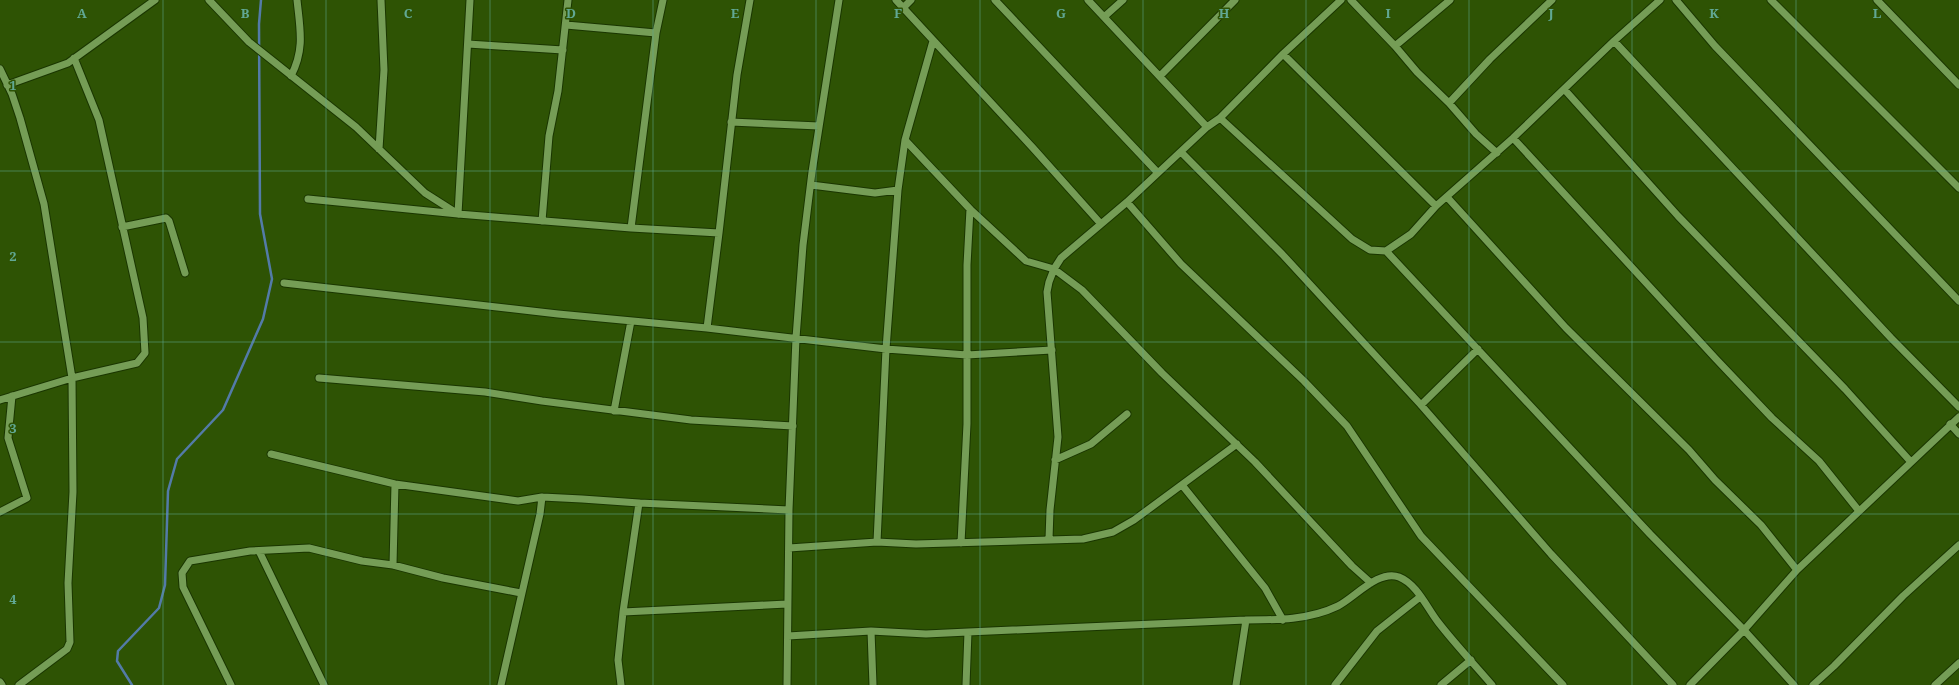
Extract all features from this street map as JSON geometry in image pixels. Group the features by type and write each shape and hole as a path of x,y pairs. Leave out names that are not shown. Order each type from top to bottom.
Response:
{"street":[{"path":"7,85 68,63 155,0"},
{"path":"209,0 249,42 356,127 425,193 458,214"},
{"path":"291,76 298,62 301,45 297,0"},
{"path":"379,149 384,70 381,0"},
{"path":"458,214 470,0"},
{"path":"542,221 549,136 563,50 568,0"},
{"path":"631,228 656,33 663,0"},
{"path":"707,328 737,75 750,0"},
{"path":"787,685 789,510 796,338 803,245 818,126 839,0"},
{"path":"896,0 1101,224"},
{"path":"904,7 911,0"},
{"path":"995,0 1158,173"},
{"path":"1088,0 1207,127"},
{"path":"1104,17 1123,0"},
{"path":"1160,76 1234,0"},
{"path":"1049,539 1058,436 1047,292 1054,269 1061,258 1127,202 1207,127 1220,118 1283,54 1341,0"},
{"path":"1351,0 1395,46 1417,72 1449,103 1476,134 1497,153"},
{"path":"1395,46 1450,0"},
{"path":"1449,103 1490,58 1552,0"},
{"path":"1220,118 1271,167 1352,240 1370,250 1386,251 1411,234 1436,206 1497,153 1614,41 1660,0"},
{"path":"1676,0 1716,46 1959,301"},
{"path":"1771,0 1959,188"},
{"path":"1877,0 1959,85"},
{"path":"566,25 656,33"},
{"path":"877,542 886,349 898,190 905,140 933,41"},
{"path":"1614,41 1891,338 1959,407"},
{"path":"468,44 563,50"},
{"path":"1283,54 1436,206"},
{"path":"0,400 72,378 137,363 145,353 143,318 99,120 74,58"},
{"path":"0,69 20,118 44,204 72,378 73,492 68,583 70,642 67,649 60,655 19,685"},
{"path":"1564,88 1678,216 1845,389 1911,462"},
{"path":"731,122 818,126"},
{"path":"1513,138 1716,359 1772,418 1819,461 1859,511"},
{"path":"905,140 970,209 1026,261 1054,269 1082,290 1121,328 1162,373 1237,444 1352,566 1371,583"},
{"path":"1181,152 1282,254 1421,405 1551,554 1673,685"},
{"path":"811,186 875,193 898,190"},
{"path":"1448,197 1566,328 1689,450 1715,480 1761,525 1797,570"},
{"path":"308,199 542,221 631,228 719,232"},
{"path":"1127,202 1181,264 1304,381 1347,426 1421,536 1563,685"},
{"path":"961,543 967,424 967,265 970,209"},
{"path":"122,227 166,218 185,273"},
{"path":"1386,251 1640,522 1744,630 1794,685"},
{"path":"284,283 707,328 886,349 967,355 1052,350"},
{"path":"614,411 631,321"},
{"path":"1421,405 1478,349"},
{"path":"318,378 484,392 614,411 691,420 793,426"},
{"path":"0,512 27,498 8,438 12,396"},
{"path":"1055,460 1091,444 1128,414"},
{"path":"1690,685 1744,630 1797,570 1959,417"},
{"path":"1950,424 1959,434"},
{"path":"788,548 877,542 916,544 1083,539 1113,532 1134,520 1237,444"},
{"path":"271,454 395,484 518,501 542,498 789,510"},
{"path":"393,565 395,484"},
{"path":"1182,485 1266,588 1282,620"},
{"path":"501,685 540,514 542,498"},
{"path":"621,685 618,660 623,612 639,503"},
{"path":"1813,685 1834,666 1903,596 1959,545"},
{"path":"231,685 183,587 182,573 190,561 260,551 309,548 362,561 393,565 443,578 521,592"},
{"path":"260,551 324,685"},
{"path":"788,636 871,632 926,634 1246,620 1282,620 1315,615 1339,605 1371,583 1385,576 1397,576 1408,582 1439,623 1492,685"},
{"path":"1335,685 1378,631 1420,597"},
{"path":"623,612 787,604"},
{"path":"1236,685 1246,620"},
{"path":"871,632 873,685"},
{"path":"966,685 968,632"},
{"path":"1441,685 1471,660"},
{"path":"1936,685 1959,662"}],"waterway":[{"path":"132,685 117,661 118,651 159,608 165,585 168,491 177,459 223,410 263,319 272,279 260,214 259,24 261,0"}]}
